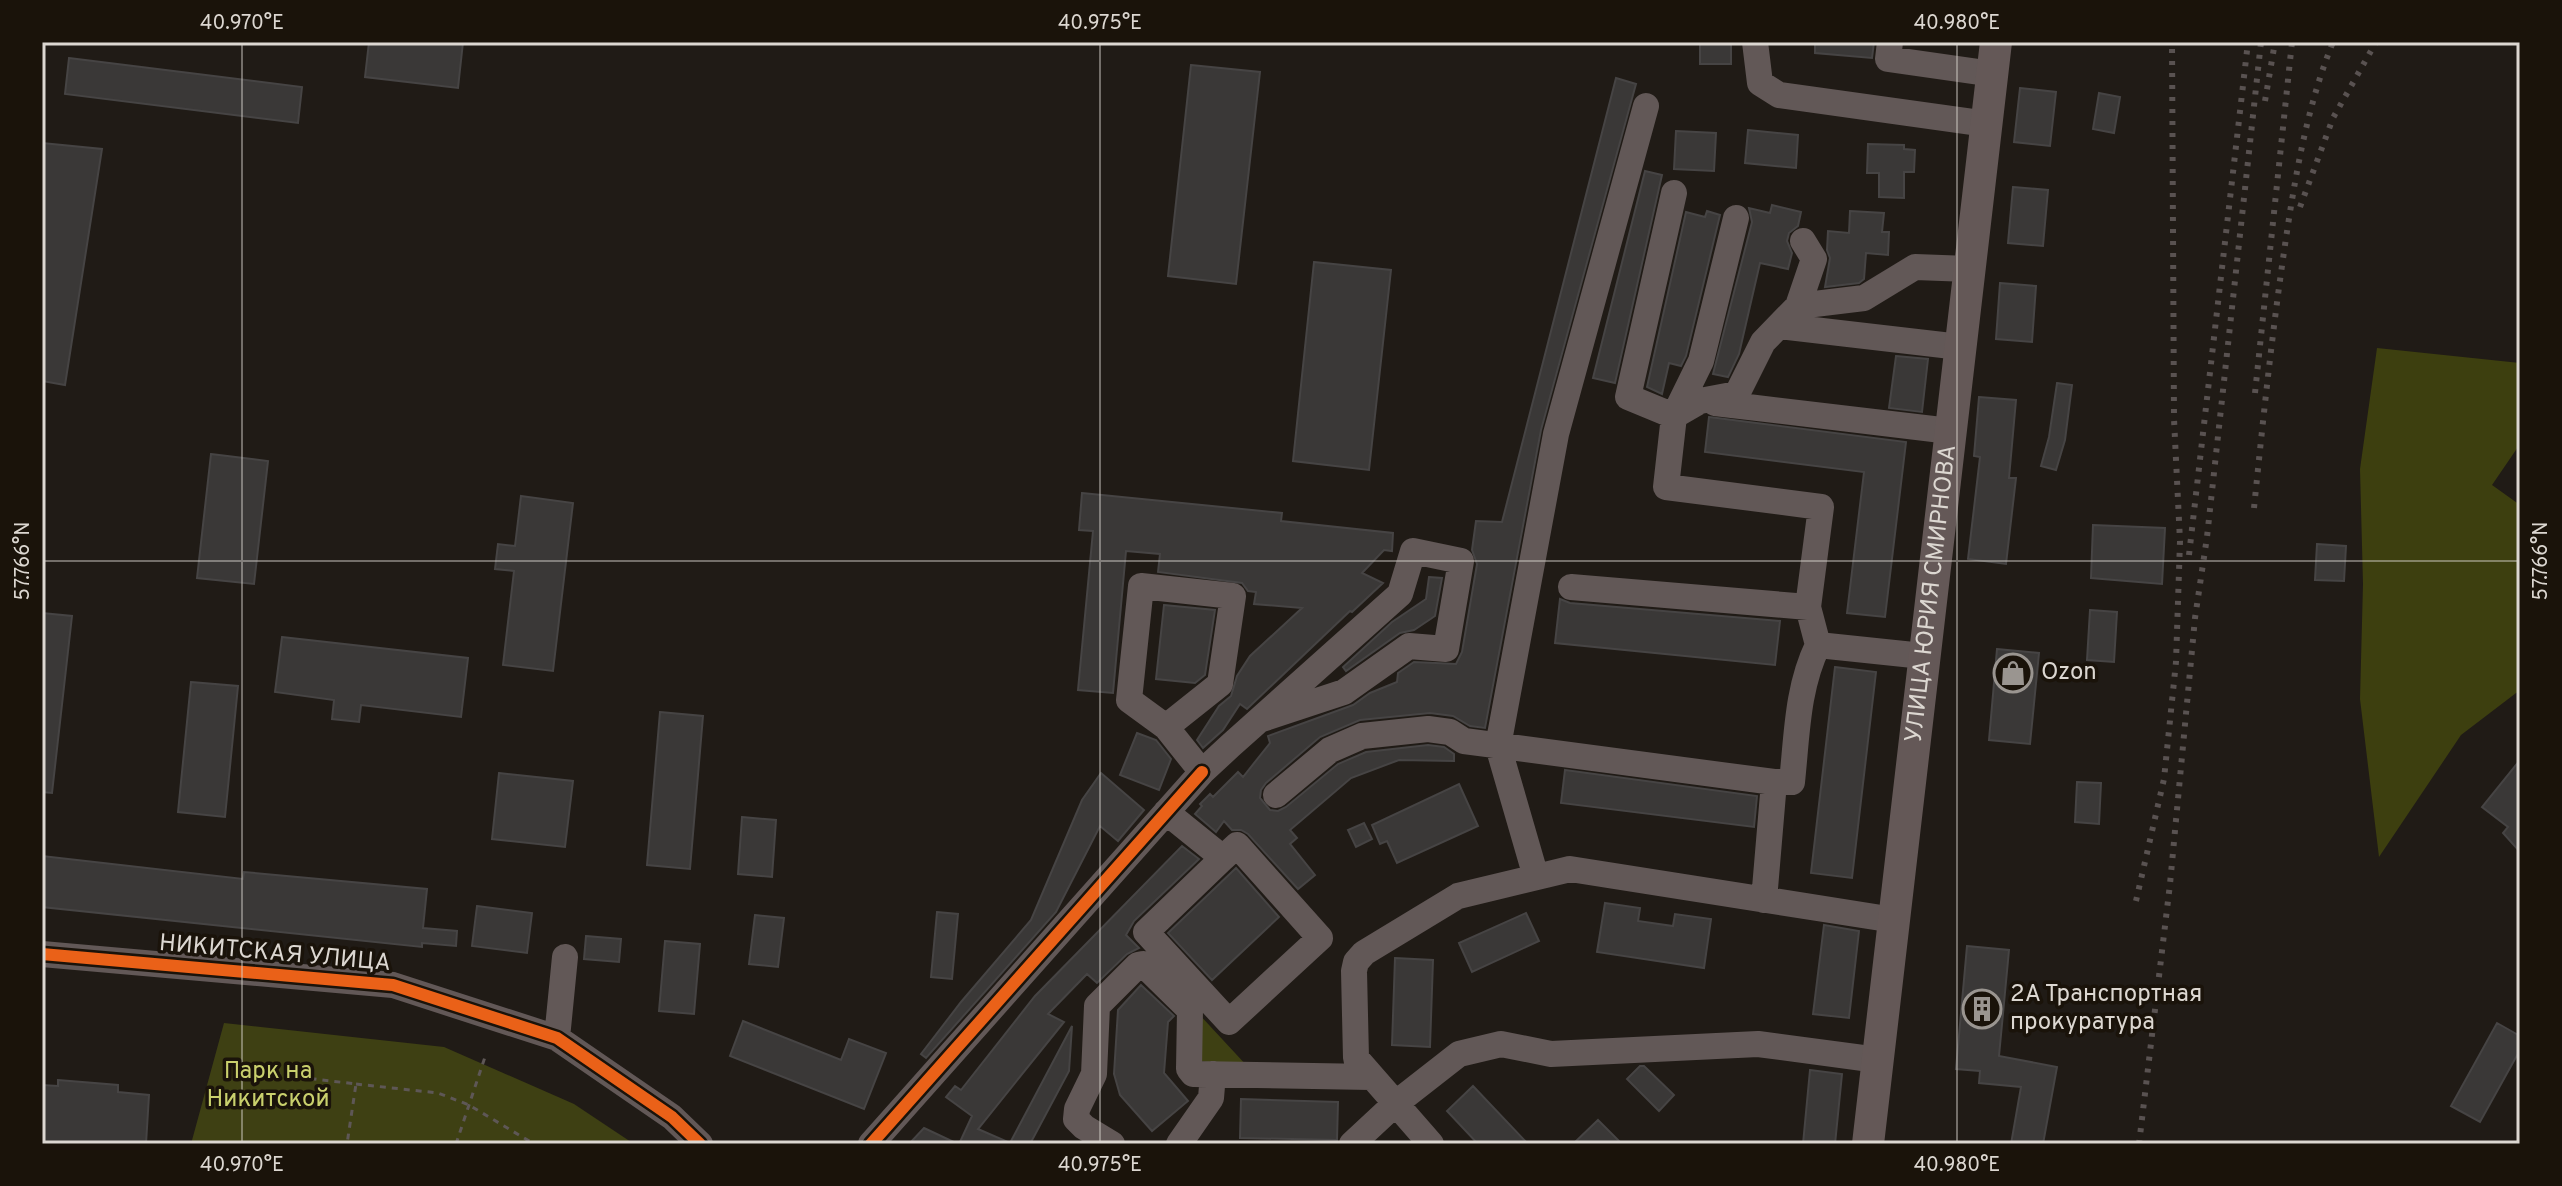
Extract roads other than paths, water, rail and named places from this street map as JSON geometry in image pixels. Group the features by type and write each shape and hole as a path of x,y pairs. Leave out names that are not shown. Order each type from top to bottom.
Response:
{"main road":[{"name":"УЛИЦА ЮРИЯ СМИРНОВА","path":"1868,1144 1996,42"}],"street":[{"path":"1755,42 1760,83 1779,95 1987,124"},
{"path":"1890,42 1888,59 1993,74"},
{"path":"1536,877 1498,746 1556,434 1646,106"},
{"path":"1674,193 1628,397 1674,416"},
{"path":"1276,795 1330,750 1362,736 1428,729 1450,732 1464,741 1498,746 1792,782 1802,686 1818,645 1808,607 1821,507 1666,487 1674,416 1701,361 1736,218"},
{"path":"1674,416 1700,401 1737,394 1763,342 1798,306 1814,259 1803,241"},
{"path":"1798,306 1864,298 1915,267 1969,269"},
{"path":"1779,326 1960,347"},
{"path":"1700,401 1950,431"},
{"path":"884,1141 1202,772 1259,720 1400,594 1413,551 1461,561 1446,649 1409,646 1344,692 1259,720"},
{"path":"1166,727 1220,684 1233,596 1141,586 1129,700 1166,727 1202,772"},
{"path":"1571,587 1808,607"},
{"path":"1818,645 1923,656"},
{"path":"1764,900 1774,782"},
{"path":"1166,812 1223,858"},
{"path":"1237,845 1320,938 1229,1022 1146,932 1223,858 1237,845"},
{"path":"1431,1144 1356,1058 1356,962 1364,953 1458,896 1570,869 1894,920"},
{"name":"НИКИТСКАЯ УЛИЦА","path":"42,954 393,985 557,1038 672,1117 700,1144"},
{"path":"557,1038 565,957"},
{"path":"1112,1144 1076,1119 1077,1109 1094,1074 1097,1006 1138,965 1147,966 1190,1010 1190,1072 1371,1077"},
{"path":"1352,1144 1395,1104 1459,1054 1501,1044 1551,1054 1758,1044 1878,1060"},
{"path":"1179,1144 1211,1098 1213,1074"}],"railway":[{"path":"2136,901 2164,779 2176,662 2180,541 2174,419 2172,42"},
{"path":"2189,555 2248,42"},
{"path":"2139,1144 2261,42"},
{"path":"2265,101 2275,42"},
{"path":"2255,393 2292,42"},
{"path":"2254,508 2280,278 2293,194 2309,116 2333,42"},
{"path":"2300,207 2333,118 2376,42"}],"place":[{"name":"Ozon","path":"2013,673"},
{"name":"2А Транспортная прокуратура","path":"1982,1009"}],"park label":[{"name":"Парк на Никитской","path":"268,1086"}]}
